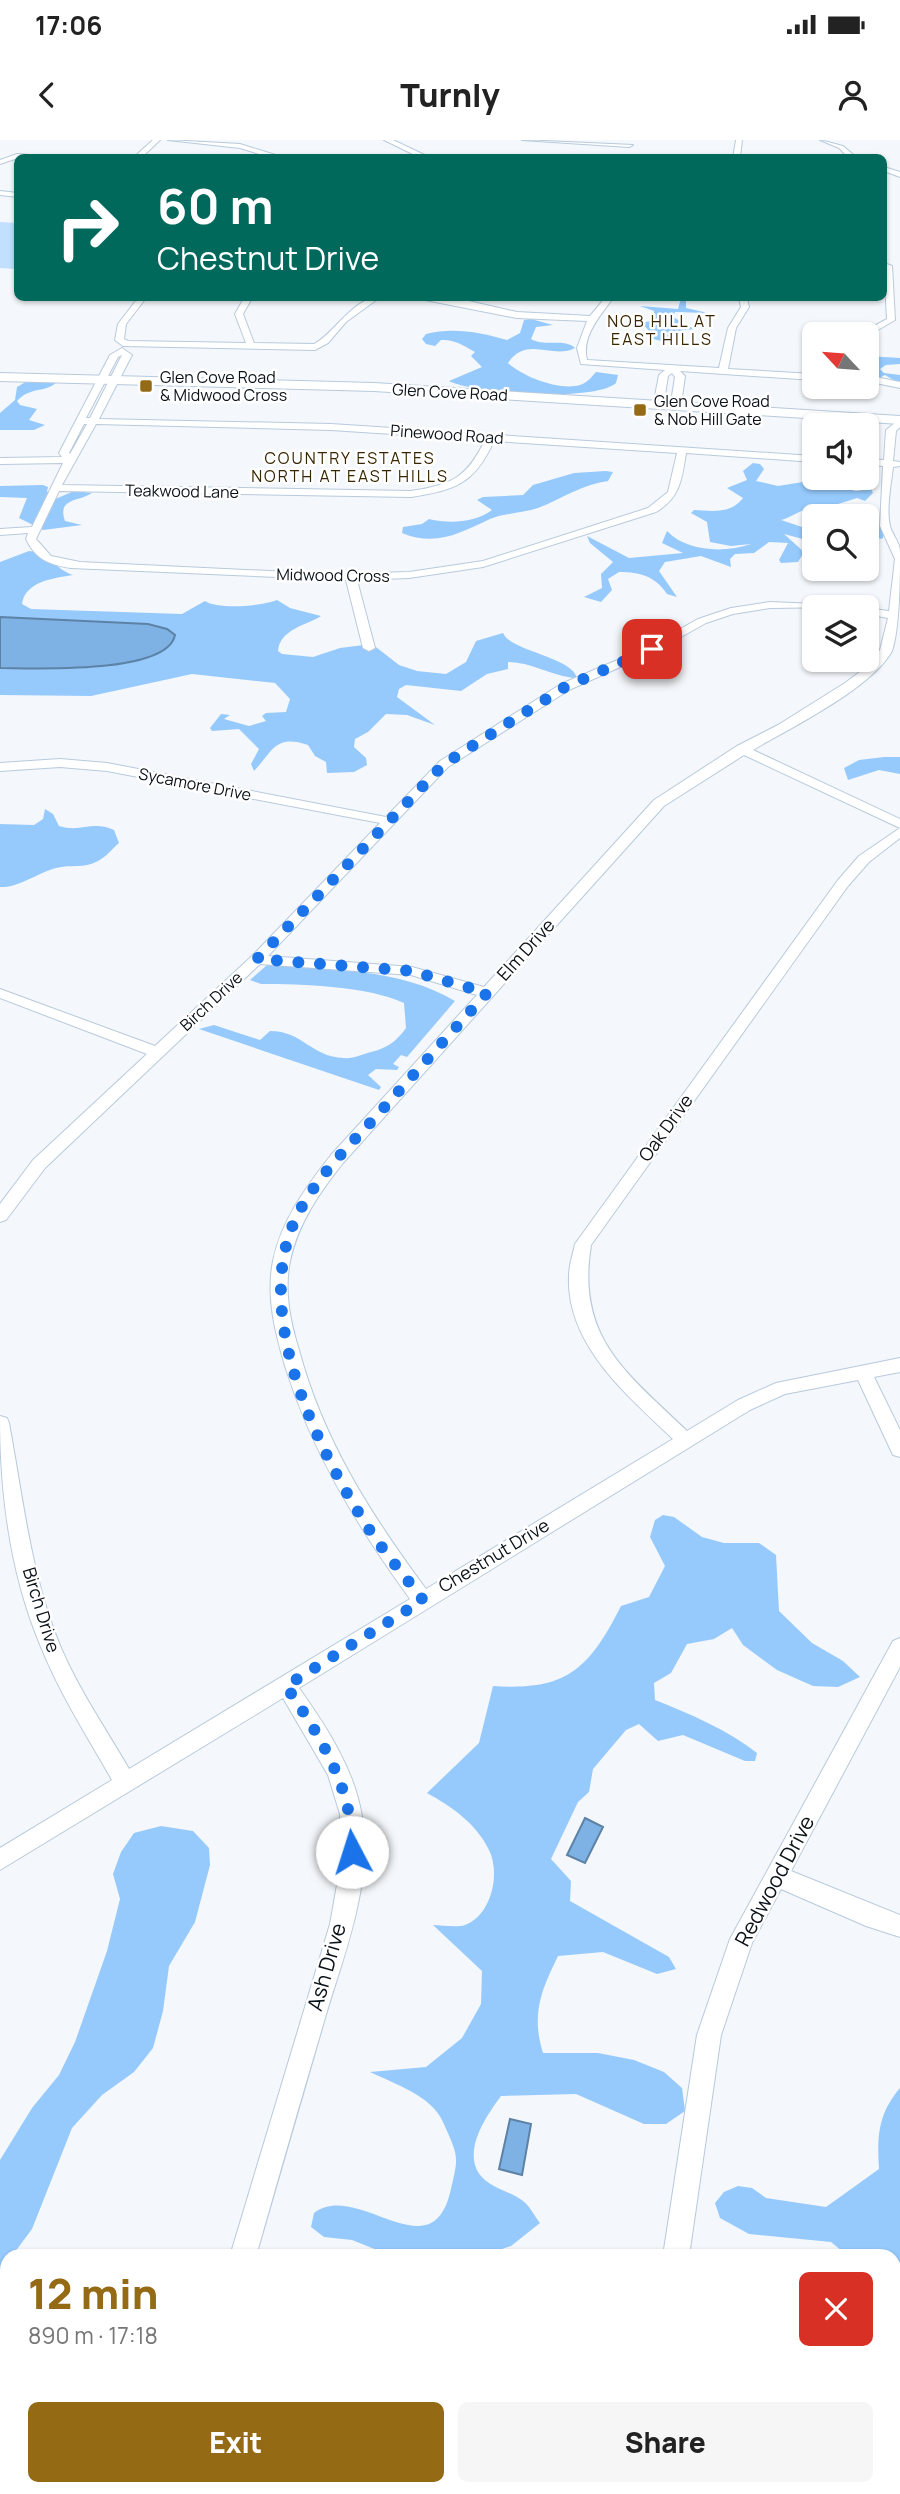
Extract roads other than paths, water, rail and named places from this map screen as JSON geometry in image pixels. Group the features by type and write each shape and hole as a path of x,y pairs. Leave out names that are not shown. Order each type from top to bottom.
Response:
{"main road":[{"name":"Glen Cove Road","path":"0,377 374,387 900,421"}],"street":[{"path":"141,154 157,140"},
{"path":"171,140 240,146 268,154"},
{"path":"387,140 419,154"},
{"path":"396,143 410,140"},
{"path":"525,140 630,143 624,154"},
{"path":"824,140 841,147 849,154"},
{"path":"879,328 896,320 887,270"},
{"path":"0,532 34,530 69,460 76,454 128,355 119,340 119,331 140,301"},
{"path":"246,301 239,314 251,346"},
{"path":"69,460 64,453 114,355 124,348 307,347 323,344 346,318 367,307 372,301"},
{"path":"450,301 517,315 591,319"},
{"path":"606,301 591,319 581,352 584,362 802,376"},
{"path":"723,372 733,328 745,307 744,301"},
{"path":"673,369 680,376 677,397 669,405 660,396 664,376 673,369"},
{"path":"879,381 900,385"},
{"name":"Pinewood Road","path":"80,421 331,427 802,457"},
{"name":"Elm Drive","path":"423,1600 367,1526 337,1476 302,1394 282,1324 279,1277 288,1236 312,1190 659,803 683,783 848,688 893,653 892,615 900,560 885,526 891,430 900,421"},
{"name":"Teakwood Lane","path":"56,488 411,494 452,485 471,475 491,437"},
{"name":"Midwood Cross","path":"34,530 31,539 36,552 48,559 69,564 351,577 409,575 483,564 652,510 673,494 682,450"},
{"path":"0,461 69,460"},
{"path":"879,463 900,464"},
{"path":"351,577 369,648"},
{"name":"Birch Drive","path":"0,1216 39,1164 257,959 444,764 565,687 652,649 702,621 732,611 770,605 802,606"},
{"path":"879,613 892,615"},
{"path":"741,749 900,824"},
{"name":"Sycamore Drive","path":"0,767 60,763 107,767 388,821"},
{"name":"Oak Drive","path":"685,1440 607,1362 587,1330 576,1293 577,1264 583,1244 843,883 864,859 900,832"},
{"path":"257,959 412,971 487,993"},
{"path":"0,993 157,1052"},
{"name":"Chestnut Drive","path":"0,1860 685,1440 773,1391 900,1365"},
{"path":"863,1371 900,1450"},
{"name":"Birch Drive","path":"0,1423 26,1563 42,1625 65,1678 125,1782"},
{"name":"Redwood Drive","path":"677,2249 709,2035 742,1939 900,1647"},
{"name":"Ash Drive","path":"245,2249 338,1933 351,1871 353,1832 337,1770 286,1686"},
{"path":"777,1876 874,1918 900,1926"}],"place":[{"name":"Glen Cove Road & Midwood Cross","path":"146,386"},
{"name":"Glen Cove Road & Nob Hill Gate","path":"640,410"}],"district":[{"name":"NOB HILL AT EAST HILLS","path":"662,330"},
{"name":"COUNTRY ESTATES NORTH AT EAST HILLS","path":"350,467"}]}
